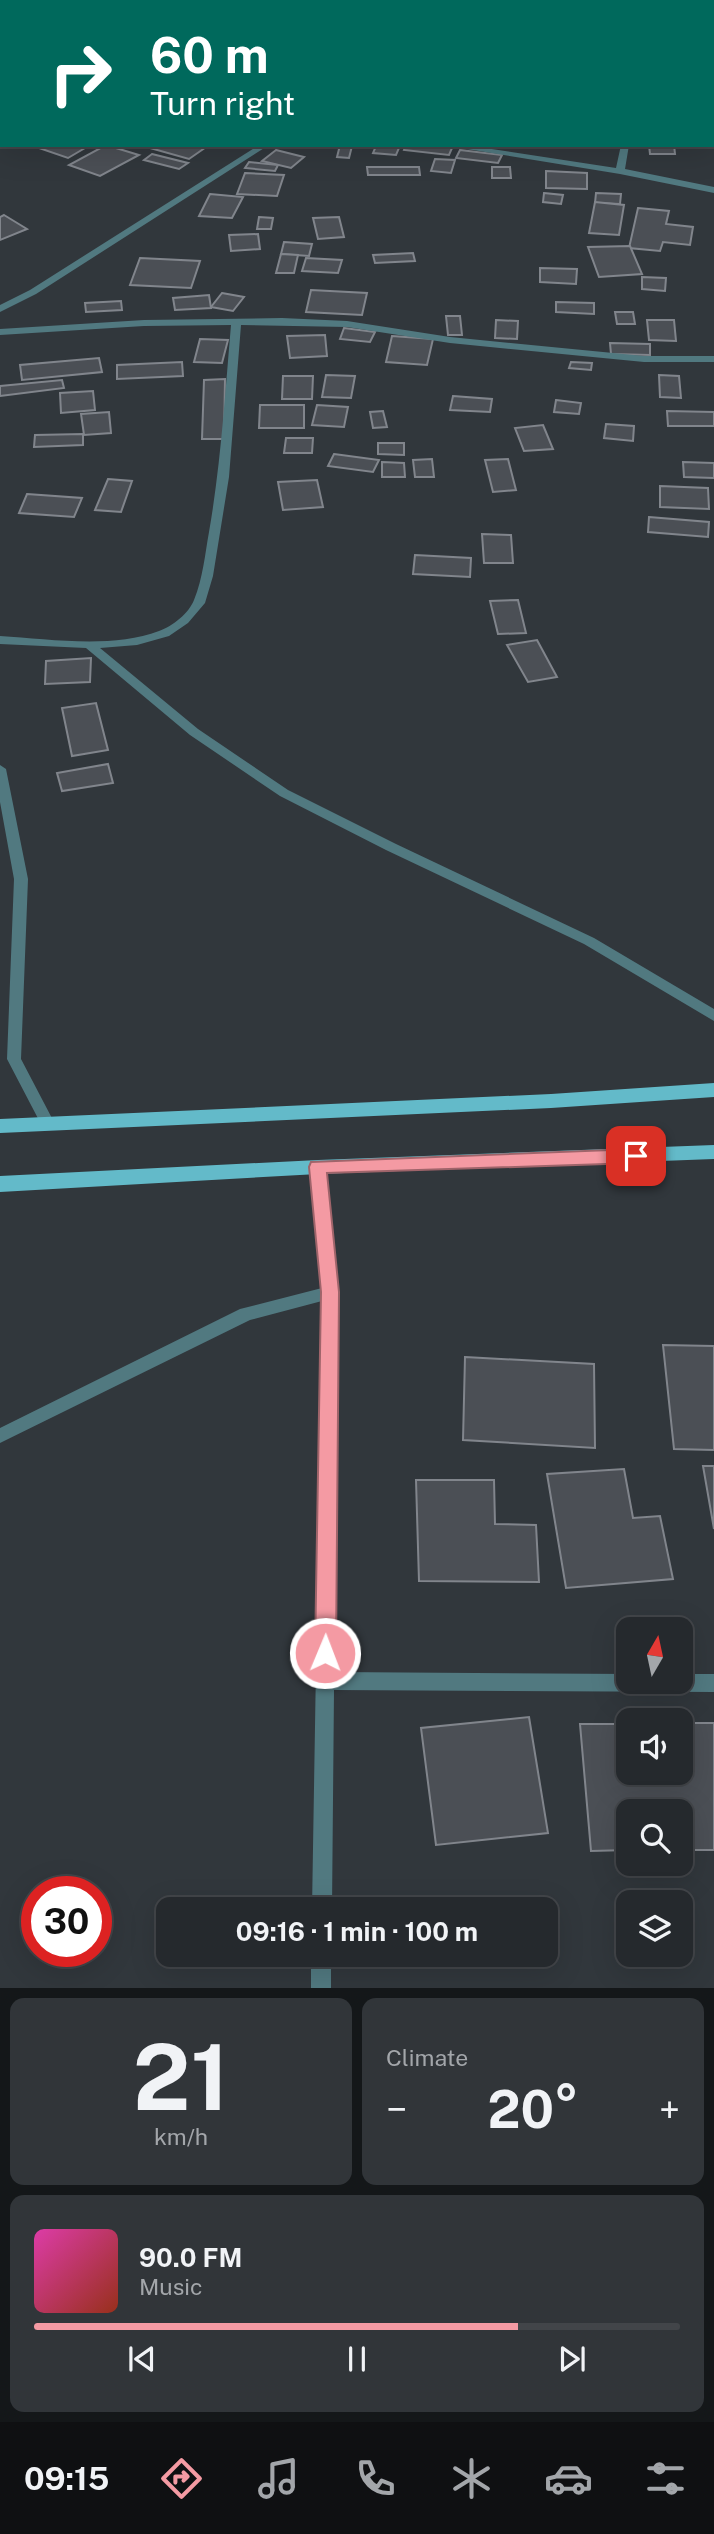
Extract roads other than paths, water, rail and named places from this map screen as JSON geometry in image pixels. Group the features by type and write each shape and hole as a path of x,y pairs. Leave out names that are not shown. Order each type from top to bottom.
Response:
{"main road":[{"path":"0,1126 551,1101 714,1090"},
{"path":"0,1184 317,1167 714,1152"}],"street":[{"path":"0,309 33,292 261,147"},
{"path":"459,147 620,171 714,190"},
{"path":"620,171 625,147"},
{"path":"0,640 89,645 137,640 165,633 184,621 199,603 208,576 224,477 236,322"},
{"path":"0,332 144,323 347,324 450,340 644,359 714,359"},
{"path":"89,645 194,732 284,793 589,941 714,1016"},
{"path":"0,769 21,879 14,1059 48,1124"},
{"path":"317,1167 330,1292 322,1897"},
{"path":"0,1436 246,1314 330,1292"},
{"path":"325,1681 714,1683"},
{"path":"321,1967 321,1988"}]}
